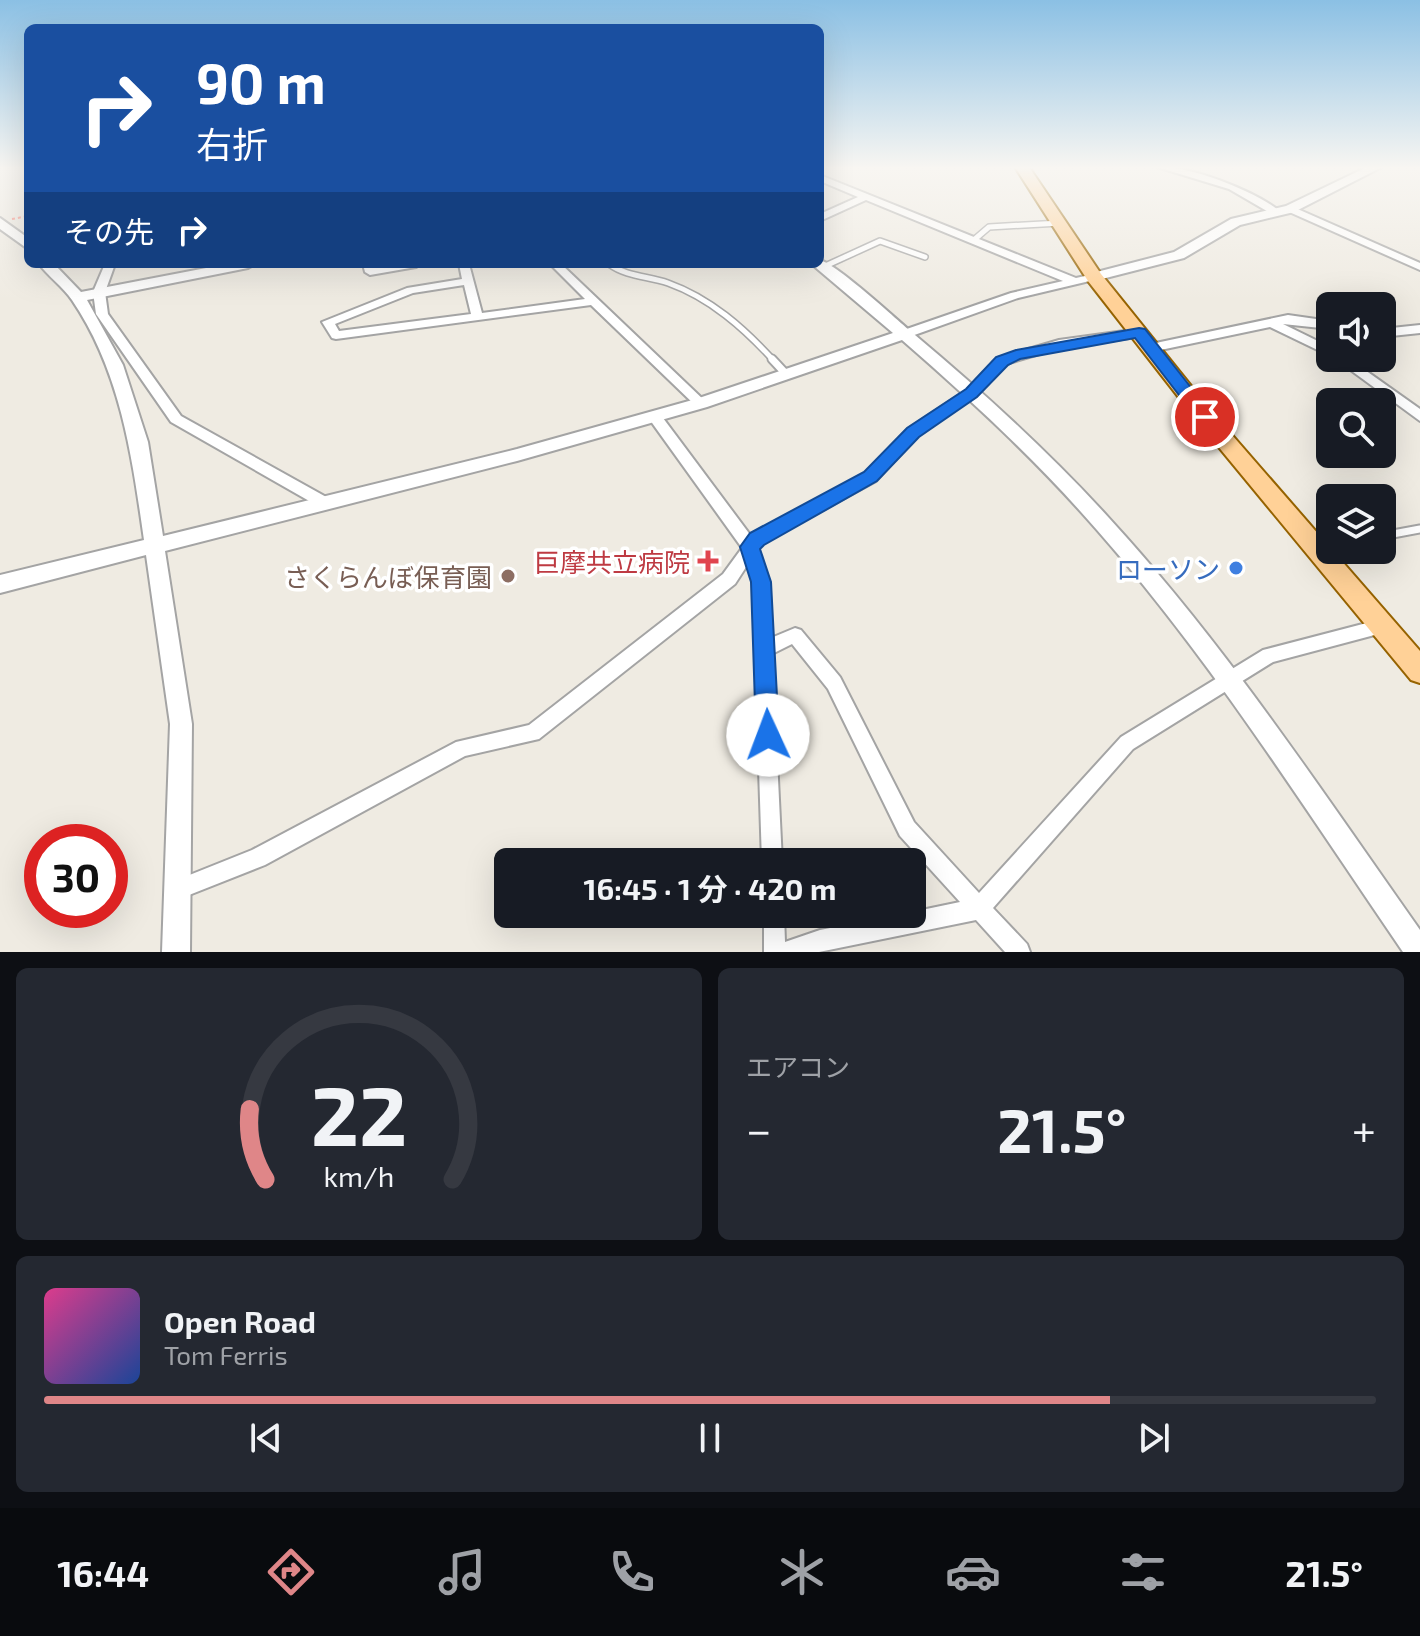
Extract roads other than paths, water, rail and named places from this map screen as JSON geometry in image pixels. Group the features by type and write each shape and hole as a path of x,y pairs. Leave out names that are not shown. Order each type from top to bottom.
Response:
{"main road":[{"path":"1052,211 1084,279 1145,340 1316,539"},
{"path":"1336,564 1420,671"}],"street":[{"path":"906,211 1084,279"},
{"path":"0,584 517,455 655,417 1015,295 1161,262 1236,222 1281,211"},
{"path":"1284,211 1420,267"},
{"path":"0,222 24,242"},
{"path":"50,268 78,297 115,365 139,442 181,724 176,952"},
{"path":"108,268 99,292 102,314 112,333 176,419 194,432 323,502"},
{"path":"78,297 227,268"},
{"path":"369,268 370,272 393,268"},
{"path":"465,268 477,317"},
{"path":"559,268 701,403"},
{"path":"824,268 971,393 1052,469 1153,582 1227,679 1419,952"},
{"path":"468,281 411,290 328,322 336,335 594,301"},
{"path":"179,889 258,858 462,748 533,733 729,579 757,539 871,477 913,432 971,393 1002,361 1016,355 1288,319 1316,323"},
{"path":"1272,323 1316,345"},
{"path":"1396,332 1420,329"},
{"path":"1359,372 1420,416"},
{"path":"655,417 750,547 761,582 771,848"},
{"path":"788,952 820,941 978,909 1127,743 1269,655 1382,626"},
{"path":"764,650 795,635 824,671 862,732 907,829 970,894 978,909 1019,952"},
{"path":"774,928 775,952"}],"lane":[{"path":"975,239 989,227 1060,223"},
{"path":"824,265 880,241 925,257"},
{"path":"615,268 623,273 667,283 713,303 759,342 786,374"},
{"path":"1396,533 1420,529"}],"place":[{"name":"巨摩共立病院","path":"708,561"},
{"name":"ローソン","path":"1236,568"},
{"name":"さくらんぼ保育園","path":"508,576"}]}
